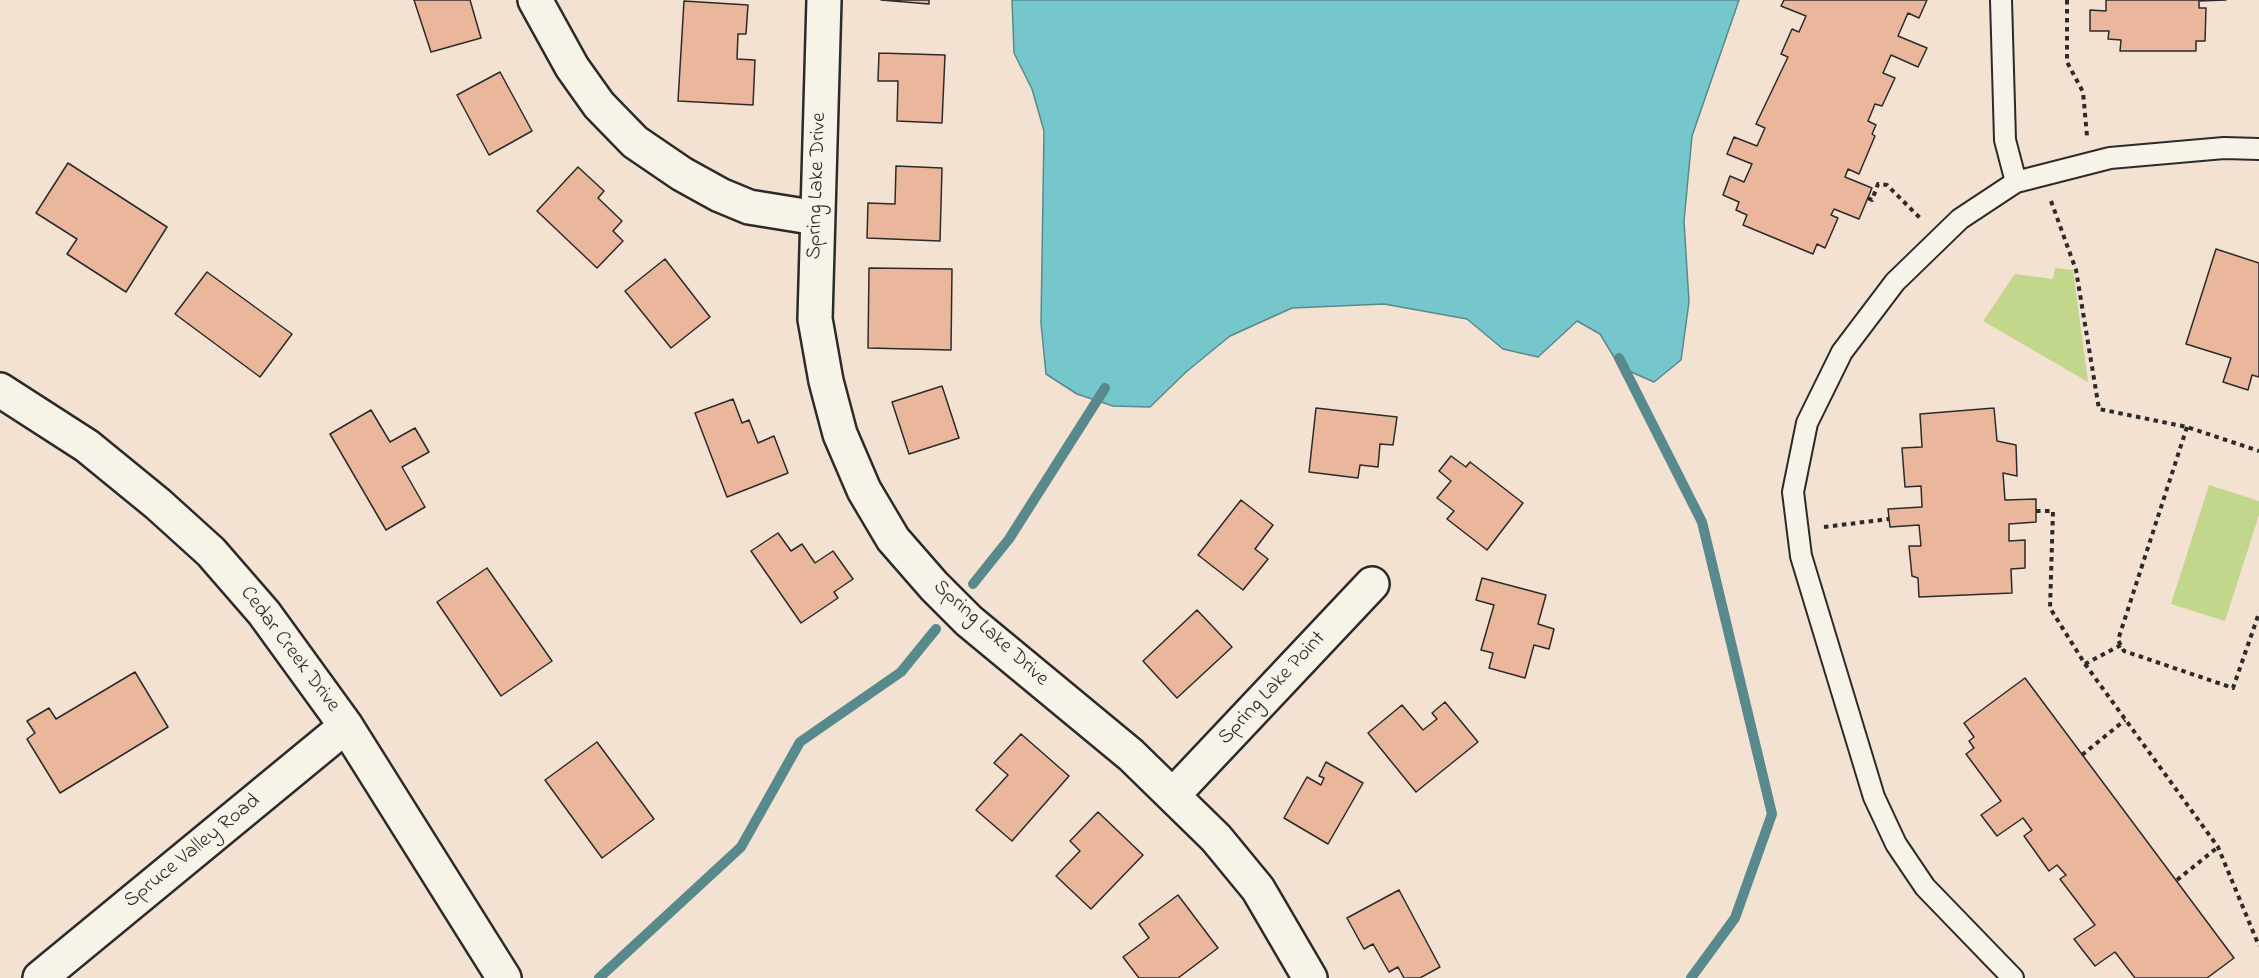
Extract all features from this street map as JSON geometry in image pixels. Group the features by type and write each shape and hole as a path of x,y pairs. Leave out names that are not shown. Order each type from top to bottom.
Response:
{"street":[{"path":"535,0 572,68 599,105 635,142 682,174 720,195 749,207 817,218"},
{"name":"Spring Lake Drive","path":"824,0 815,319 826,381 840,434 864,490 893,539 934,586 969,621 1174,794 1216,838 1258,889 1310,978"},
{"name":"Cedar Creek Drive","path":"0,390 87,446 211,552 264,613 346,726 504,978"},
{"name":"Spring Lake Point","path":"1174,794 1371,584"},
{"name":"Spruce Valley Road","path":"40,978 346,726"}],"lane":[{"path":"2001,0 2005,140 2016,182"},
{"path":"2013,978 1925,887 1896,844 1874,797 1801,556 1792,492 1807,423 1842,352 1895,282 1960,219 2016,182 2110,158 2224,148 2259,149"}],"path":[{"path":"2067,0 2067,62 2083,92 2084,123"},
{"path":"1868,198 1872,201 1878,184 1887,185 1940,238"},
{"path":"2051,202 2076,270 2099,409 2187,427 2259,451"},
{"path":"2187,427 2118,640 2124,651 2233,688 2259,613"},
{"path":"2036,511 2053,511 2050,608 2085,664 2218,847 2259,946"},
{"path":"1844,525 1889,519"},
{"path":"2085,664 2121,645"},
{"path":"2082,754 2125,720"},
{"path":"2176,880 2218,847"}],"green space":[{"path":"2055,268 2073,270 2088,382 1983,321 2015,274 2053,279"},
{"path":"2209,485 2259,501 2259,515 2225,621 2171,604"}],"water":[{"path":"1012,0 1739,0 1692,136 1684,221 1689,302 1681,360 1654,382 1620,367 1600,334 1577,321 1538,357 1503,349 1467,319 1384,304 1292,308 1230,336 1186,372 1150,407 1113,406 1077,394 1046,374 1041,323 1044,131 1032,89 1014,53"}],"building":[{"path":"414,0 470,0 481,38 431,52"},
{"path":"881,0 929,0 929,4"},
{"path":"1784,0 1927,0 1919,18 1908,13 1898,36 1927,48 1918,67 1891,55 1883,73 1895,78 1882,106 1875,104 1868,121 1876,125 1872,134 1875,136 1859,174 1848,169 1845,177 1872,188 1859,219 1834,209 1831,215 1838,218 1825,248 1817,244 1813,254 1743,225 1747,215 1736,210 1739,202 1723,195 1730,176 1744,182 1752,164 1727,154 1734,137 1757,146 1765,128 1756,124 1788,57 1781,54 1792,29 1799,32 1806,16 1781,6"},
{"path":"2106,0 2226,0 2199,1 2199,8 2206,8 2205,41 2196,41 2196,51 2120,51 2121,40 2108,39 2109,31 2090,31 2090,10 2106,11"},
{"path":"684,1 748,5 746,34 738,34 737,59 755,60 753,105 678,101"},
{"path":"879,53 945,55 942,123 897,121 898,81 878,81"},
{"path":"500,72 532,131 489,155 457,95"},
{"path":"68,163 167,227 126,292 67,254 77,239 36,213"},
{"path":"896,166 942,168 940,241 867,238 868,203 895,204"},
{"path":"578,167 604,191 598,198 622,221 613,231 623,241 597,268 537,211"},
{"path":"2216,249 2259,263 2259,377 2252,375 2248,390 2223,382 2231,358 2186,344"},
{"path":"665,259 710,317 671,348 625,291"},
{"path":"869,268 952,269 951,350 868,348"},
{"path":"207,272 292,334 260,377 175,314"},
{"path":"942,386 959,438 909,454 892,402"},
{"path":"733,399 742,423 749,420 758,443 774,436 788,473 727,497 695,413"},
{"path":"1316,408 1397,417 1393,445 1380,444 1378,467 1360,465 1358,478 1309,472"},
{"path":"1994,408 1997,441 2016,445 2017,476 2003,473 2005,500 2036,499 2036,522 2009,524 2009,541 2025,540 2025,568 2011,569 2012,593 1919,597 1918,578 1912,576 1909,546 1921,546 1919,525 1890,527 1888,509 1922,507 1921,486 1905,487 1902,448 1922,447 1920,414"},
{"path":"371,410 390,442 415,428 429,452 402,467 425,507 386,530 330,434"},
{"path":"1451,456 1466,467 1470,462 1523,503 1487,550 1447,519 1454,511 1437,498 1451,481 1439,471"},
{"path":"1241,500 1273,525 1255,549 1268,559 1243,590 1198,555"},
{"path":"778,533 791,551 802,544 815,563 833,551 853,579 834,592 838,598 801,623 751,551"},
{"path":"487,568 552,661 501,696 437,602"},
{"path":"1482,578 1546,595 1538,624 1554,629 1549,649 1534,645 1525,678 1489,668 1493,653 1481,650 1494,605 1476,600"},
{"path":"1197,610 1232,647 1177,698 1143,661"},
{"path":"135,672 168,727 60,793 27,739 35,733 27,721 49,708 56,719"},
{"path":"2025,678 2234,958 2207,978 2135,978 2115,952 2095,966 2074,939 2095,925 2060,879 2066,875 2057,865 2049,871 2024,836 2032,830 2023,818 1997,836 1981,815 2001,801 1966,754 1974,748 1969,741 1974,737 1964,723"},
{"path":"1445,702 1478,742 1416,792 1368,733 1402,705 1423,730 1437,719 1432,713"},
{"path":"1021,734 1069,776 1012,841 976,810 1008,775 994,763"},
{"path":"597,742 654,819 602,858 545,780"},
{"path":"1326,762 1363,783 1328,844 1284,818 1307,777 1321,785 1324,778 1319,776"},
{"path":"1098,812 1143,855 1091,909 1056,876 1080,851 1070,841"},
{"path":"1399,890 1440,967 1420,978 1404,978 1398,967 1389,972 1373,944 1364,949 1347,918"},
{"path":"1178,895 1218,948 1178,978 1139,978 1123,957 1149,938 1139,924"}],"waterway":[{"path":"1619,358 1702,522 1772,814 1735,918 1691,978"},
{"path":"973,584 1009,539 1105,388"},
{"path":"599,978 741,847 800,742 901,672 936,629"}]}
